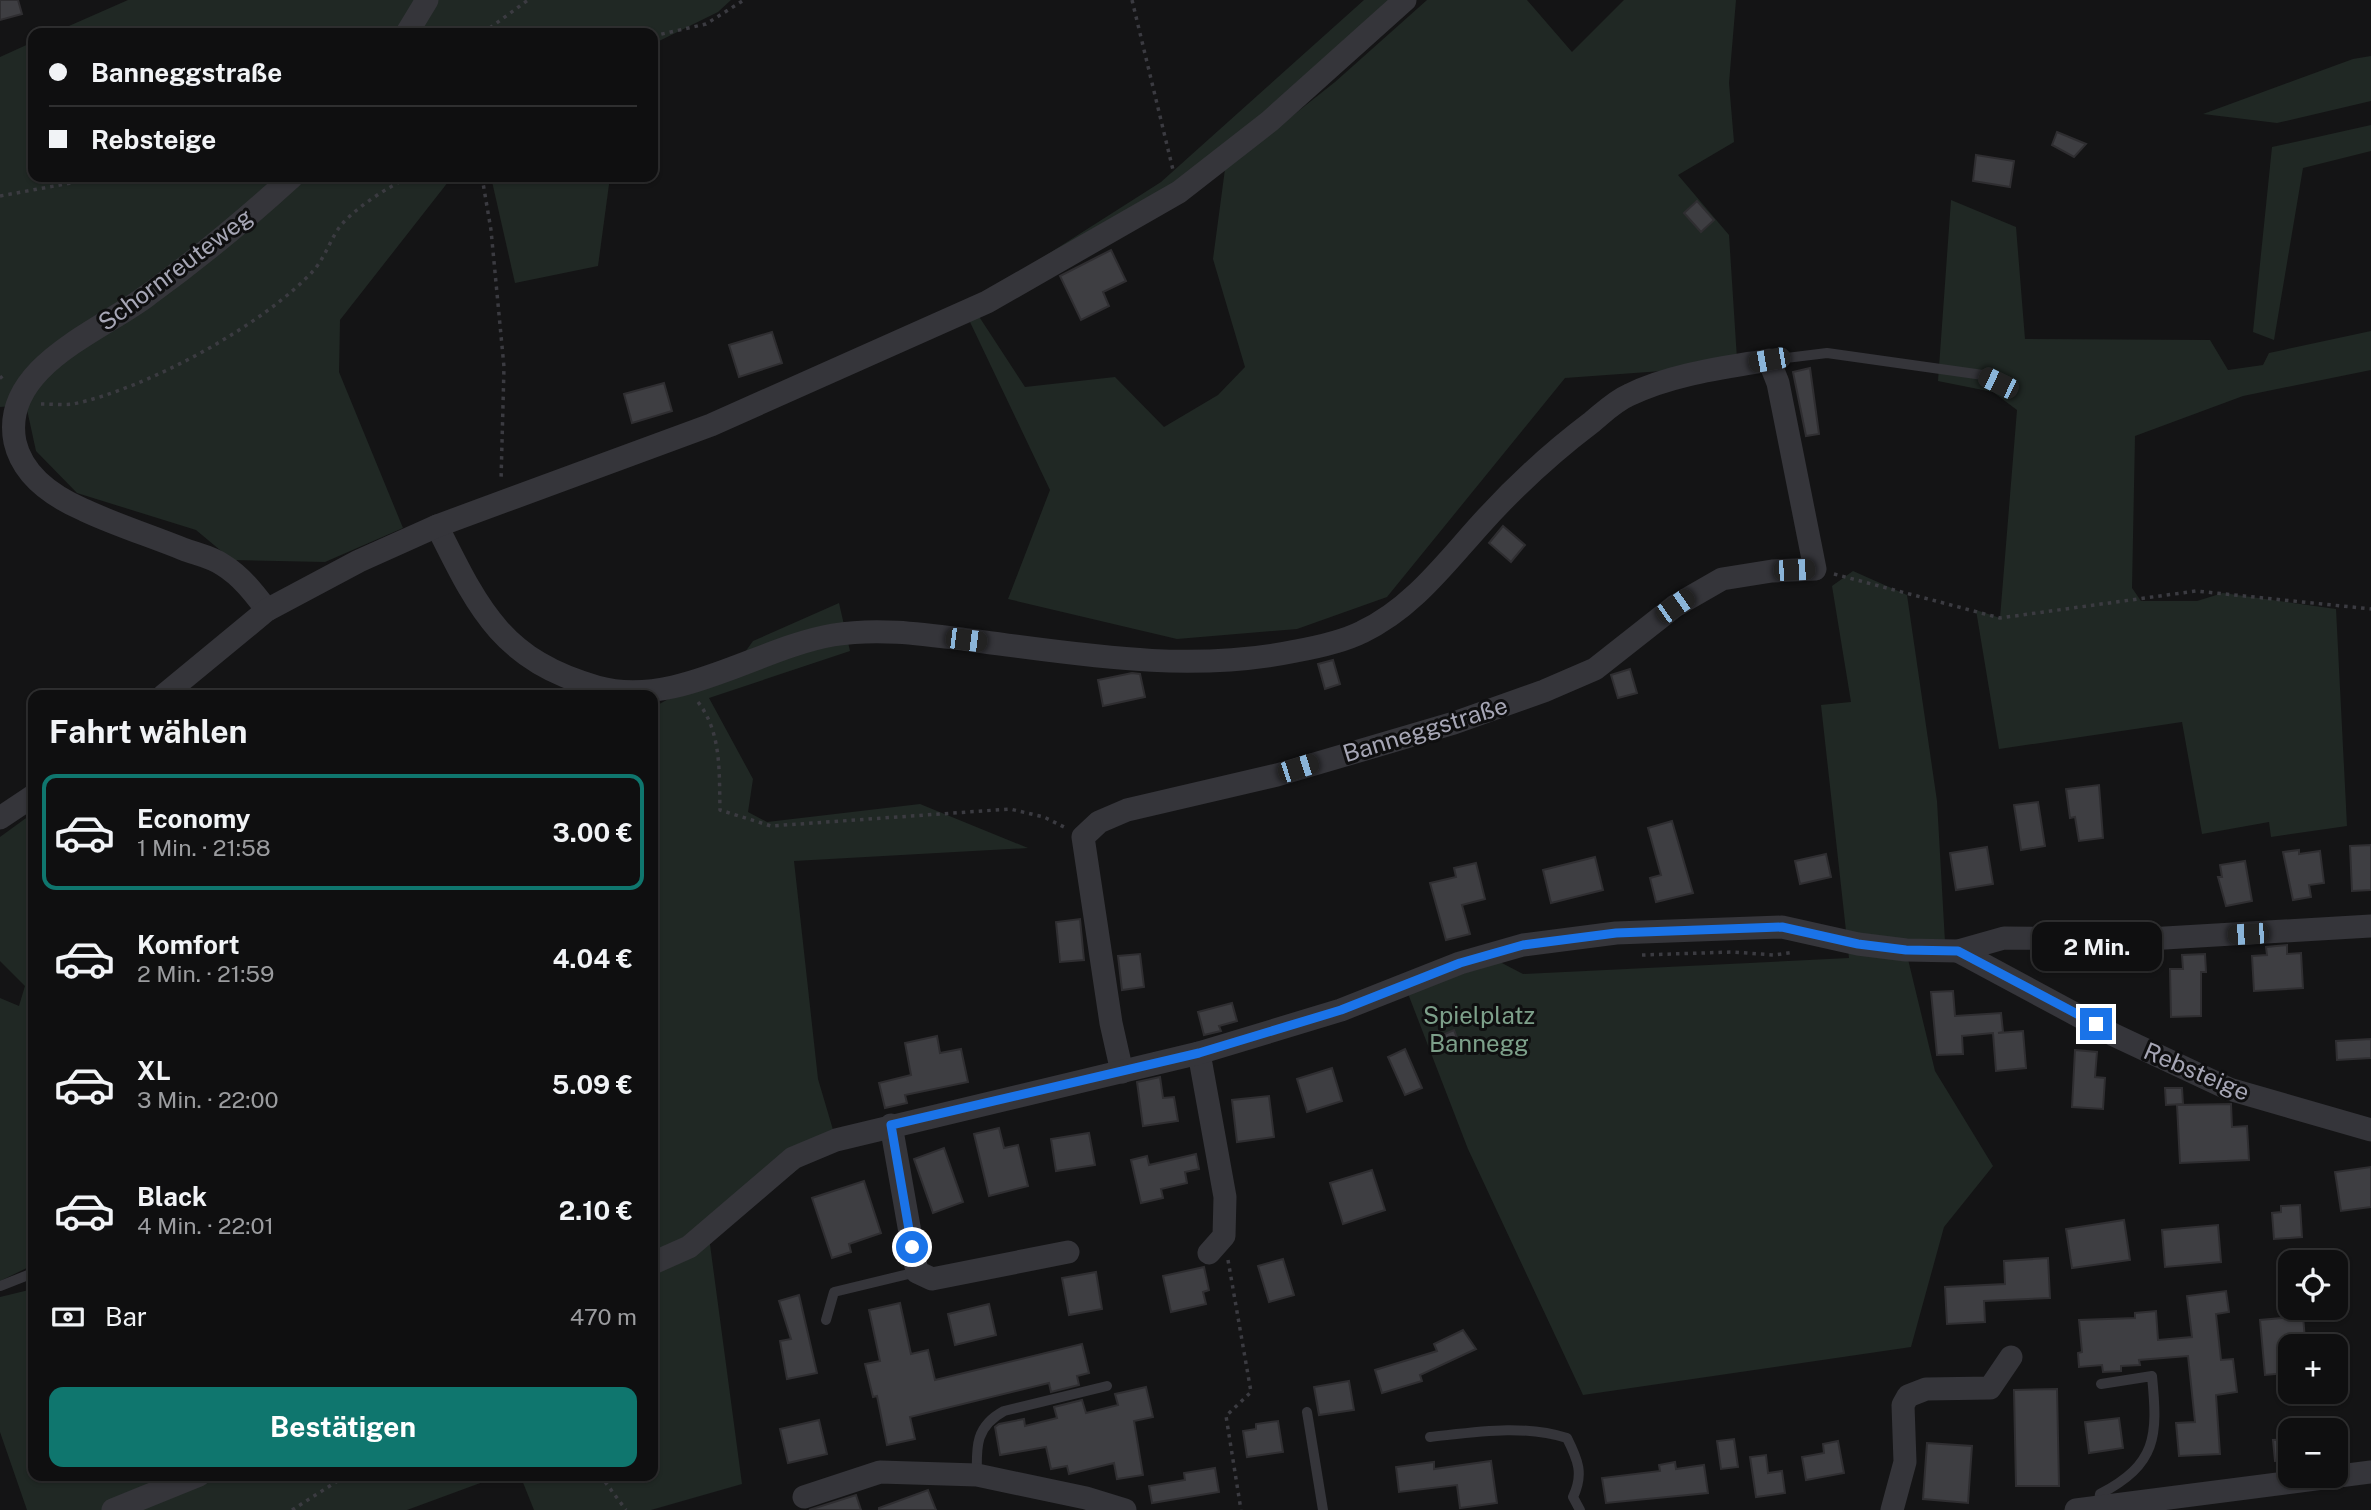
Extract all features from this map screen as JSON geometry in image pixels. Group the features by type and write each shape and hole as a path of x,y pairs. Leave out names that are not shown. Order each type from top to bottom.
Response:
{"street":[{"path":"410,28 427,0"},
{"path":"170,690 267,610 359,561 437,526 711,425 987,302 1179,192 1269,121 1405,0"},
{"name":"Schornreuteweg","path":"20,394 43,366 73,343 141,301 221,241 286,182"},
{"path":"437,526 476,604 502,635 530,657 569,677 601,688 650,690 684,684 831,635 884,630 1140,662 1184,663 1268,657 1324,645 1360,633 1400,611 1545,457 1625,396 1658,383 1769,360 1783,407 1815,569"},
{"path":"20,394 12,421 16,448 41,485 84,510 222,564 246,583 267,610"},
{"name":"Banneggstraße","path":"1083,837 1099,822 1127,810 1277,775 1454,723 1544,691 1595,669 1675,606 1721,579 1772,571 1815,569"},
{"path":"0,818 28,799"},
{"path":"1083,837 1111,1023 1122,1072"},
{"path":"658,1261 689,1247 793,1158 836,1140 1199,1053 1341,1010 1460,963 1523,945 1616,933 1782,927 1858,944 1906,950 1958,951 2004,938 2148,939 2371,926"},
{"name":"Rebsteige","path":"1958,951 2114,1035 2229,1088 2371,1130"},
{"path":"1199,1053 1225,1197 1217,1244"},
{"path":"891,1125 917,1272 933,1279 1068,1252"},
{"path":"1892,1510 1905,1462 1903,1405 1908,1396 1926,1389 1990,1388 2011,1357"},
{"path":"804,1497 880,1472 977,1475 1086,1498 1125,1510"},
{"path":"2087,1508 2371,1472"},
{"path":"113,1510 184,1481"}],"lane":[{"path":"1769,360 1827,354 1983,375 1998,383"},
{"path":"826,1320 834,1292 917,1272"},
{"path":"0,1286 28,1275"},
{"path":"2087,1508 2100,1494 2124,1481 2141,1465 2152,1445 2157,1422 2152,1377 2101,1384"},
{"path":"977,1475 976,1443 991,1418 1004,1411 1107,1386"},
{"path":"1307,1412 1323,1510"},
{"path":"1430,1437 1497,1430 1542,1430 1567,1438 1580,1464 1579,1485 1573,1497 1580,1510"}],"path":[{"path":"490,28 528,0"},
{"path":"658,35 706,24 744,0"},
{"path":"1132,0 1179,192"},
{"path":"0,196 76,182"},
{"path":"20,394 72,404 154,376 229,337 286,297 317,267 343,224 387,188 398,182"},
{"path":"483,182 491,230 504,367 500,502"},
{"path":"1815,569 2000,618 2196,592 2371,609"},
{"path":"684,684 704,710 718,750 720,810 771,826 1010,809 1044,817 1083,837"},
{"path":"1635,954 1664,956 1732,952 1774,955 1807,951"},
{"path":"1217,1244 1251,1392 1226,1416 1241,1510"},
{"path":"292,1510 338,1481"},
{"path":"604,1481 626,1510"}],"green space":[{"path":"128,0 731,0 718,12 658,42 658,28 64,28"},
{"path":"1364,0 1399,0 1181,182 1012,277 1161,182"},
{"path":"1427,0 1527,0 1572,52 1624,0 1736,0 1729,83 1734,142 1678,175 1729,235 1737,359 1662,371 1565,378 1387,597 1297,629 1177,639 1008,599 1050,490 970,322 978,315 1025,387 1115,377 1164,427 1218,395 1245,367 1213,259 1225,169 1335,82"},
{"path":"28,44 28,182 448,182 340,320 339,372 403,528 325,562 232,560 196,530 77,493 36,451 26,405 0,407 0,57"},
{"path":"2371,56 2371,101 2277,123 2203,114 2353,59"},
{"path":"2371,125 2371,151 2303,168 2274,340 2253,332 2272,147"},
{"path":"492,182 609,182 598,266 515,283"},
{"path":"1951,200 2016,227 2025,339 2210,340 2228,370 2263,365 2269,353 2371,331 2371,370 2243,396 2135,436 2132,588 2141,601 2197,601 2223,593 2336,609 2347,826 2271,837 2269,822 2202,834 2182,722 1999,749 1976,610 2000,618 2017,410 1993,392 1938,381"},
{"name":"Spielplatz Bannegg","path":"1853,571 1907,595 1937,801 1945,942 1906,951 1935,1071 1993,1166 1944,1227 1911,1347 1583,1395 1468,1149 1407,991 1500,962 1523,974 1849,958 1821,705 1851,702 1832,586"},
{"path":"839,603 850,651 709,698 753,779 748,812 767,822 920,804 1028,848 794,861 818,1079 836,1140 709,1237 742,1484 651,1510 534,1510 522,1481 658,1481 658,705 740,659 753,641"},
{"path":"28,817 28,1267 0,1281 0,998 19,1006 25,986 0,961 0,837"},
{"path":"28,1290 28,1481 486,1481 407,1510 27,1510 0,1432 0,1297"}],"building":[{"path":"0,0 18,0 22,14 0,20"},
{"path":"2057,132 2086,144 2074,157 2052,145"},
{"path":"1976,155 2014,161 2010,187 1973,181"},
{"path":"1697,201 1714,220 1701,232 1684,213"},
{"path":"1111,250 1126,281 1103,292 1109,306 1081,320 1060,276"},
{"path":"772,332 782,363 739,377 729,345"},
{"path":"1810,368 1819,434 1806,436 1793,372"},
{"path":"664,383 672,411 632,423 624,394"},
{"path":"1503,526 1525,545 1511,562 1489,543"},
{"path":"1333,660 1340,684 1325,689 1318,664"},
{"path":"1630,669 1637,693 1618,698 1611,675"},
{"path":"1132,673 1140,674 1145,697 1103,706 1098,680"},
{"path":"2099,785 2103,838 2079,841 2075,817 2070,818 2066,789"},
{"path":"2038,802 2045,846 2021,850 2014,805"},
{"path":"1672,821 1693,893 1656,902 1650,878 1661,875 1648,828"},
{"path":"2371,845 2371,890 2352,891 2350,846"},
{"path":"1987,847 1993,884 1956,890 1950,853"},
{"path":"2299,850 2299,854 2320,851 2324,883 2309,885 2311,897 2293,900 2283,852"},
{"path":"1826,854 1831,877 1800,884 1795,861"},
{"path":"1595,857 1603,890 1551,903 1543,870"},
{"path":"2245,861 2252,901 2226,906 2218,877 2222,877 2220,865"},
{"path":"1476,863 1485,899 1462,905 1470,934 1446,940 1430,883 1456,877 1454,868"},
{"path":"1080,919 1084,960 1060,962 1056,922"},
{"path":"2287,945 2287,954 2301,953 2303,988 2254,991 2252,956 2267,955 2266,947"},
{"path":"1140,954 1144,987 1122,990 1118,956"},
{"path":"2205,954 2206,972 2201,972 2201,1016 2171,1017 2170,969 2183,969 2182,955"},
{"path":"1953,991 1955,1016 2001,1013 2003,1032 1998,1033 2023,1031 2026,1068 1996,1071 1993,1033 1962,1036 1963,1054 1937,1055 1931,992"},
{"path":"1232,1003 1237,1021 1219,1026 1221,1031 1204,1035 1198,1012"},
{"path":"1454,1030 1460,1046 1446,1052 1440,1036"},
{"path":"937,1036 940,1053 961,1049 968,1082 905,1095 907,1103 885,1108 879,1083 911,1075 905,1043"},
{"path":"2371,1039 2371,1058 2337,1060 2336,1041"},
{"path":"1405,1049 1422,1088 1405,1095 1388,1057"},
{"path":"2075,1050 2097,1052 2095,1077 2105,1078 2103,1109 2072,1107"},
{"path":"1332,1068 1342,1101 1307,1112 1297,1079"},
{"path":"1160,1077 1163,1098 1174,1097 1178,1121 1143,1126 1137,1082"},
{"path":"2165,1088 2182,1088 2183,1104 2166,1105"},
{"path":"1269,1096 1274,1137 1237,1142 1232,1100"},
{"path":"2231,1104 2232,1127 2247,1126 2249,1160 2180,1163 2177,1105"},
{"path":"999,1128 1004,1148 1018,1145 1028,1186 989,1196 974,1134"},
{"path":"1089,1133 1095,1165 1056,1171 1051,1139"},
{"path":"944,1148 963,1202 933,1213 914,1159"},
{"path":"1196,1154 1199,1169 1185,1172 1187,1183 1161,1189 1163,1198 1141,1203 1131,1160 1147,1156 1149,1165"},
{"path":"2371,1167 2371,1207 2341,1211 2335,1172"},
{"path":"1372,1170 1385,1210 1343,1224 1330,1183"},
{"path":"864,1181 881,1233 849,1244 851,1252 832,1258 812,1198"},
{"path":"2300,1205 2302,1237 2274,1239 2272,1213 2281,1212 2281,1206"},
{"path":"2124,1220 2130,1260 2072,1268 2066,1229"},
{"path":"2218,1225 2221,1262 2165,1267 2162,1230"},
{"path":"2048,1258 2050,1298 1984,1301 1985,1322 1947,1324 1945,1287 2005,1284 2004,1261"},
{"path":"1283,1259 1294,1295 1269,1302 1258,1266"},
{"path":"1204,1267 1209,1290 1203,1292 1206,1304 1171,1312 1163,1276"},
{"path":"1096,1272 1102,1309 1069,1315 1062,1278"},
{"path":"2226,1291 2229,1312 2216,1314 2221,1360 2233,1359 2237,1392 2216,1395 2220,1454 2179,1456 2176,1423 2195,1422 2188,1356 2139,1360 2140,1365 2121,1366 2121,1371 2103,1372 2102,1365 2079,1367 2078,1353 2082,1352 2079,1320 2135,1318 2135,1313 2156,1311 2158,1340 2192,1337 2187,1296"},
{"path":"799,1295 817,1373 787,1379 780,1341 791,1339 779,1301"},
{"path":"900,1303 911,1354 928,1350 935,1380 1082,1344 1089,1373 1077,1376 1079,1385 1051,1392 1049,1383 910,1417 915,1439 887,1445 877,1396 873,1397 865,1364 880,1361 869,1310"},
{"path":"989,1304 996,1335 955,1345 948,1314"},
{"path":"2260,1320 2303,1320 2304,1334 2278,1334 2278,1374 2265,1375"},
{"path":"1463,1330 1476,1349 1420,1375 1422,1381 1382,1393 1375,1370 1437,1351 1434,1344"},
{"path":"1349,1381 1354,1410 1319,1415 1314,1387"},
{"path":"1146,1387 1153,1417 1134,1421 1143,1475 1117,1479 1114,1463 1069,1474 1067,1466 1051,1469 1046,1447 1000,1455 995,1427 999,1424 1024,1419 1025,1426 1057,1418 1054,1407 1082,1400 1086,1413 1118,1405 1115,1394"},
{"path":"2057,1389 2059,1486 2016,1486 2014,1390"},
{"path":"2119,1418 2123,1448 2089,1453 2085,1422"},
{"path":"819,1420 827,1454 788,1463 780,1429"},
{"path":"1278,1421 1283,1452 1247,1457 1243,1431 1256,1429 1256,1424"},
{"path":"1734,1439 1738,1467 1721,1469 1717,1441"},
{"path":"2273,1440 2278,1440 2278,1461 2275,1461"},
{"path":"1838,1441 1844,1473 1806,1480 1802,1457 1824,1453 1823,1444"},
{"path":"1927,1443 1972,1446 1968,1503 1923,1499"},
{"path":"1766,1455 1768,1473 1782,1471 1785,1493 1756,1497 1750,1457"},
{"path":"1491,1461 1497,1503 1460,1508 1457,1485 1399,1492 1396,1467 1434,1462 1434,1469"},
{"path":"1675,1462 1676,1469 1704,1465 1708,1493 1606,1503 1602,1478 1660,1471 1659,1465"},
{"path":"1215,1468 1219,1492 1152,1503 1149,1486 1185,1480 1184,1473"},
{"path":"928,1490 936,1510 879,1510 879,1508"},
{"path":"856,1495 861,1510 809,1510"}],"route":[{"path":"912,1247 891,1125 1199,1053 1341,1010 1460,963 1523,945 1616,933 1782,927 1858,944 1906,950 1958,951 2096,1024"}]}
